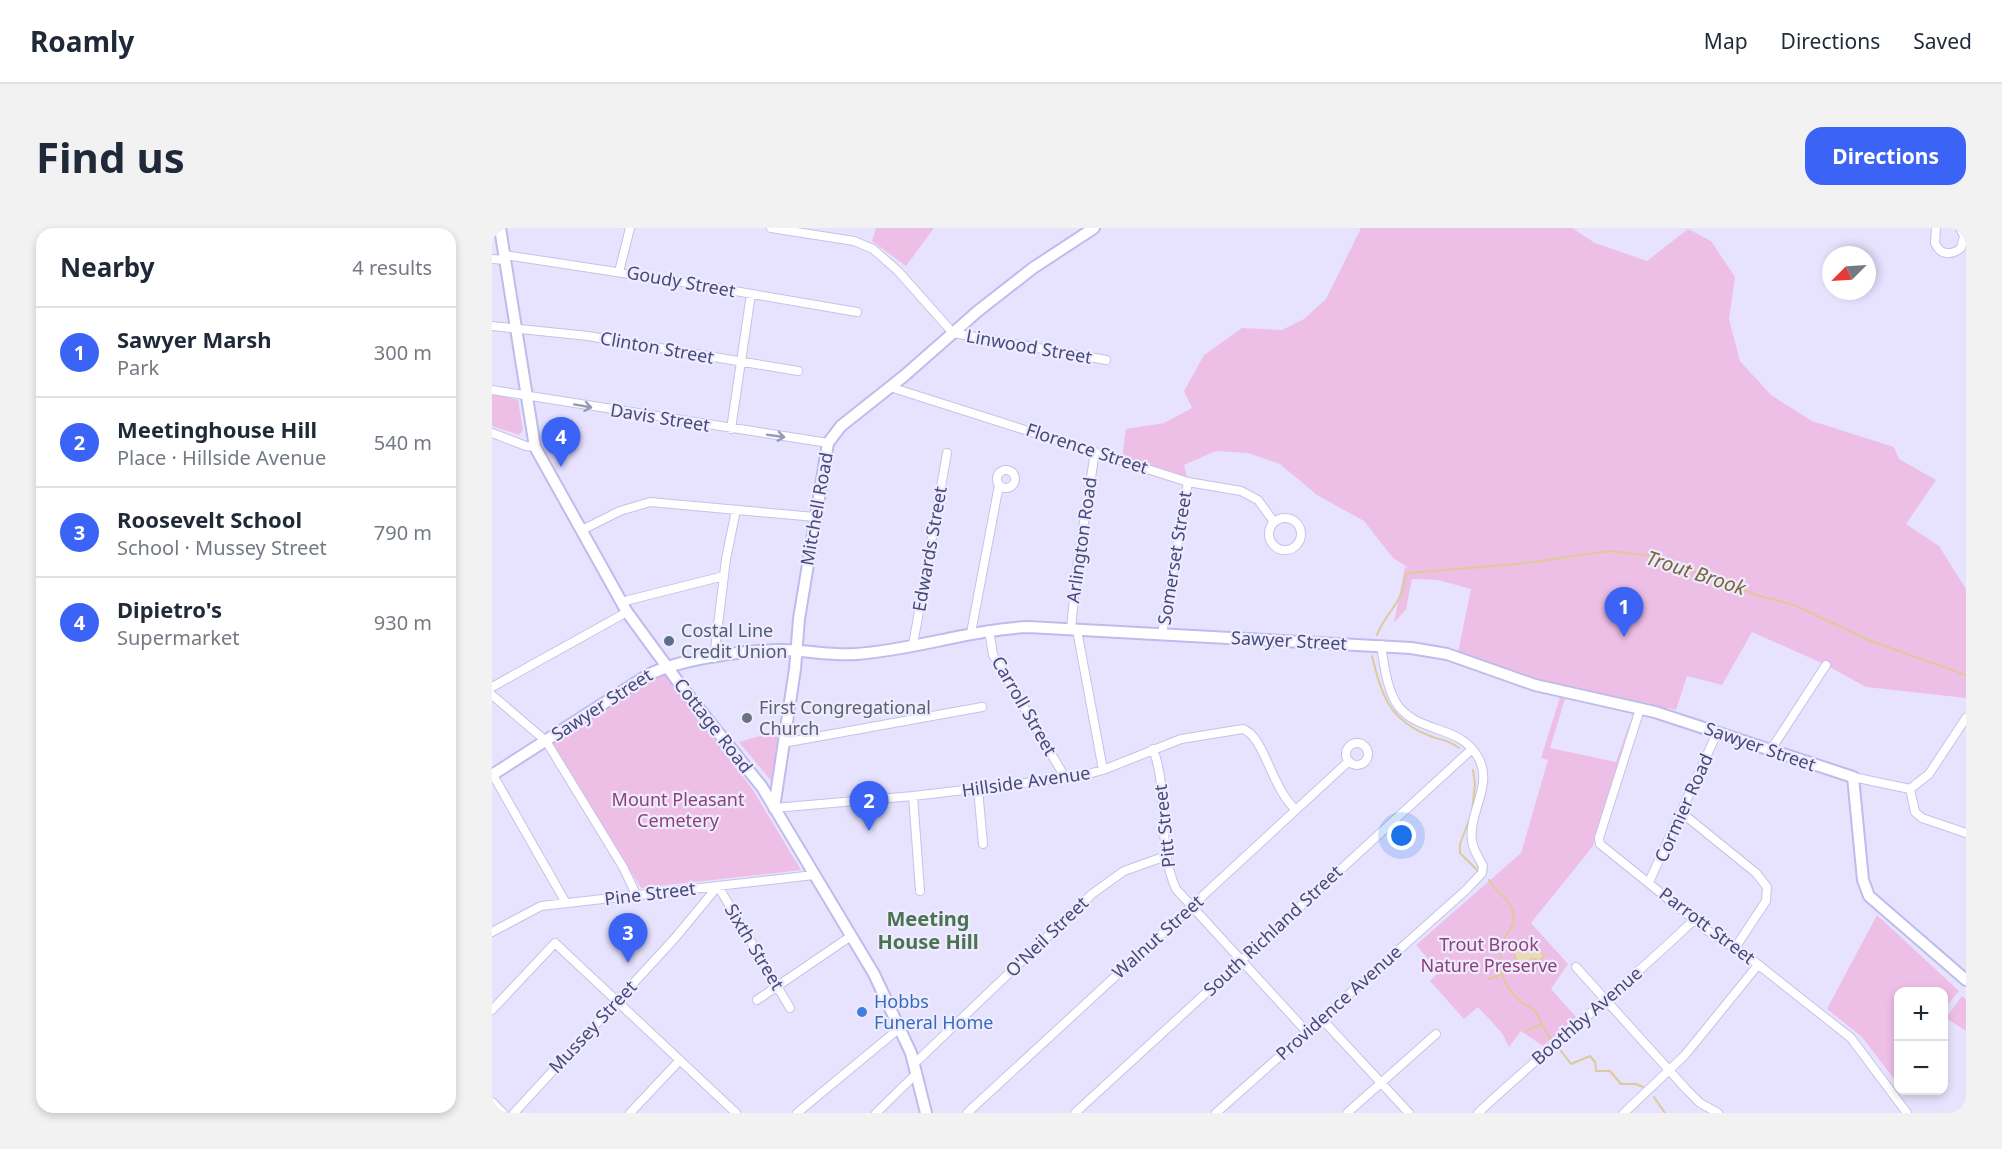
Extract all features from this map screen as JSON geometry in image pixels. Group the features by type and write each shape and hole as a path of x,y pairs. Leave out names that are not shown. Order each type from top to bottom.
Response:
{"street":[{"name":"Cottage Road","path":"500,228 535,447 627,612 759,783 851,936 901,1027 916,1068 926,1113"},
{"path":"619,272 630,228"},
{"path":"776,228 854,241 873,249 898,271 953,333"},
{"name":"Mitchell Road","path":"774,808 815,517 828,443 840,426 1024,274 1094,228"},
{"path":"1936,228 1935,243 1941,252 1948,254 1960,248 1964,236 1960,228"},
{"name":"Goudy Street","path":"492,259 505,257 619,272 858,312"},
{"path":"731,429 751,294"},
{"name":"Clinton Street","path":"492,326 588,336 798,371"},
{"name":"Linwood Street","path":"953,333 1106,360"},
{"name":"Florence Street","path":"890,387 1188,482 1248,493 1265,508 1274,522"},
{"name":"Davis Street","path":"492,390 828,443"},
{"path":"492,433 526,446 535,447"},
{"name":"Arlington Road","path":"1095,452 1077,567 1074,629 1103,770"},
{"name":"Edwards Street","path":"913,645 946,453"},
{"name":"Somerset Street","path":"1162,634 1188,482"},
{"path":"972,633 999,485"},
{"path":"582,530 620,511 650,502 815,517"},
{"path":"714,658 724,576 736,510"},
{"path":"1283,519 1297,524 1300,534 1296,545 1284,550 1273,545 1269,535 1274,522 1283,519"},
{"path":"621,602 724,576"},
{"path":"492,687 627,612"},
{"name":"Sawyer Street","path":"493,775 666,665 765,651 856,654 989,630 1028,627 1381,645 1447,654 1535,685 1640,709 1853,777"},
{"name":"Carroll Street","path":"989,630 993,655 1066,779"},
{"path":"1381,645 1388,679 1401,709 1414,719 1457,735 1472,749"},
{"path":"1770,751 1826,665"},
{"path":"492,695 546,741 623,867 636,894"},
{"path":"783,743 982,707"},
{"name":"Parrott Street","path":"1640,709 1599,838 1600,844 1608,853 1851,1038 1907,1113"},
{"path":"1910,789 1929,774 1966,718"},
{"name":"Hillside Avenue","path":"774,808 1066,779 1103,770 1181,739 1243,729 1251,732 1261,747 1278,789 1296,810"},
{"name":"Cormier Road","path":"1649,882 1717,733"},
{"name":"Pitt Street","path":"1153,749 1161,778 1168,872 1176,889 1306,1031"},
{"name":"Providence Avenue","path":"1216,1113 1466,890 1482,873 1483,866 1472,843 1471,832 1482,790 1483,771 1472,749"},
{"name":"South Richland Street","path":"1075,1113 1472,749"},
{"name":"Walnut Street","path":"967,1113 1348,761"},
{"path":"493,775 566,903"},
{"path":"1910,789 1853,777 1862,872 1869,896 1966,980"},
{"path":"978,789 983,844"},
{"path":"1910,789 1915,812 1922,818 1966,833"},
{"path":"913,796 920,891"},
{"path":"1682,813 1756,873 1767,887 1766,901 1735,948"},
{"name":"O'Neil Street","path":"876,1113 916,1068 1092,894 1124,871 1166,856"},
{"name":"Pine Street","path":"492,932 534,909 566,903 814,875"},
{"name":"Sixth Street","path":"718,886 790,1008"},
{"name":"Mussey Street","path":"514,1113 617,1002 718,886"},
{"name":"Boothby Avenue","path":"1478,1113 1695,919"},
{"path":"757,1000 851,936"},
{"path":"492,1010 555,943 736,1113"},
{"path":"1624,1113 1671,1071 1729,1004 1758,965"},
{"path":"1576,967 1700,1102 1718,1113"},
{"path":"1321,1018 1409,1113"},
{"path":"797,1113 901,1027"},
{"path":"1347,1113 1436,1034"},
{"path":"630,1113 680,1060"},
{"path":"492,1102 503,1113"}],"green space":[{"path":"876,228 934,228 906,266 872,241"},
{"path":"1361,228 1572,228 1595,243 1647,261 1688,229 1711,241 1735,277 1729,319 1740,361 1771,395 1812,421 1894,447 1899,459 1936,480 1906,524 1939,546 1966,589 1966,698 1866,687 1826,665 1752,632 1722,685 1687,676 1676,710 1668,708 1666,716 1457,657 1471,589 1438,580 1412,579 1406,609 1394,623 1405,567 1409,568 1393,558 1364,521 1317,495 1280,464 1248,453 1216,451 1184,465 1188,482 1122,459 1126,429 1164,423 1192,408 1184,391 1204,355 1242,328 1282,330 1304,319 1326,299"},
{"path":"492,394 518,400 523,430 519,435 492,426"},
{"name":"Mount Pleasant Cemetery","path":"663,673 751,787 801,870 641,888 552,742"},
{"name":"Trout Brook Nature Preserve","path":"1560,697 1565,699 1550,748 1616,762 1633,713 1593,846 1531,923 1568,964 1551,989 1576,1017 1543,1046 1521,1031 1509,1047 1502,1033 1478,1007 1464,1019 1430,981 1439,972 1416,945 1521,853 1548,760 1541,758"},
{"path":"780,730 773,783 739,742"},
{"path":"1877,915 1959,991 1948,1004 1948,987 1894,987 1894,1079 1862,1037 1827,1009"},
{"path":"1962,996 1966,999 1966,1031 1948,1019 1948,1015"}],"shaded area":[{"path":"1527,939 1544,956 1540,960 1532,958 1528,963 1519,963 1514,954 1518,943"}],"waterway":[{"name":"Trout Brook","path":"1377,635 1401,594 1405,576 1409,573 1518,564 1609,551 1651,556 1760,596 1794,605 1871,641 1966,675"},
{"name":"Trout Brook","path":"1372,656 1384,695 1396,714 1416,730 1459,748"},
{"name":"Trout Brook","path":"1473,770 1475,784 1472,812 1460,844 1460,853 1477,870"},
{"name":"Trout Brook","path":"1489,880 1509,902 1514,918 1502,946 1503,978 1510,991 1522,1003 1533,1009 1553,1041"},
{"path":"1489,979 1500,975"},
{"path":"1526,1031 1540,1025"},
{"name":"Trout Brook","path":"1558,1047 1571,1064 1590,1056 1595,1062 1596,1071 1610,1071 1621,1084 1636,1084 1643,1087"},
{"name":"Trout Brook","path":"1654,1097 1665,1113"}],"place":[{"name":"Dipietro's","path":"561,467"},
{"name":"Sawyer Marsh","path":"1624,637"},
{"name":"Costal Line Credit Union","path":"669,641"},
{"name":"First Congregational Church","path":"747,718"},
{"name":"Meetinghouse Hill","path":"869,831"},
{"name":"Roosevelt School","path":"628,963"},
{"name":"Hobbs Funeral Home","path":"862,1012"}],"district":[{"name":"Meeting House Hill","path":"928,930"}]}
